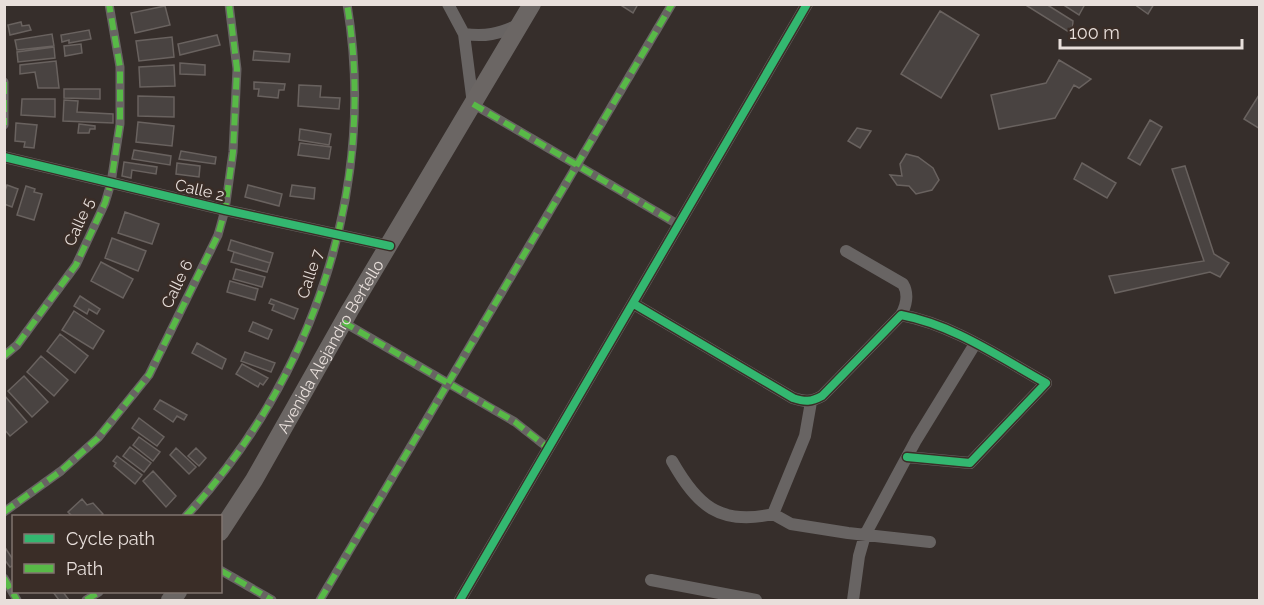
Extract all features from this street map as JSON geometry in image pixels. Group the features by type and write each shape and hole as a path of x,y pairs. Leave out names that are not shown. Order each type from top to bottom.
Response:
{"main road":[{"name":"Avenida Alejandro Bertello","path":"222,529 254,480 343,322 532,4"}],"street":[{"name":"Calle 5","path":"4,356 17,345 76,265 105,203 111,183 120,124 120,67 109,4"},
{"name":"Calle 6","path":"4,512 61,471 98,438 149,375 218,235 225,210 232,152 237,69 229,4"},
{"name":"Calle 7","path":"187,515 202,499 241,447 275,393 299,348 322,290 339,234 351,161 355,82 347,4"},
{"path":"448,4 464,34 473,104 679,225"},
{"path":"320,600 672,4"},
{"path":"460,600 807,4"},
{"path":"464,34 483,36 502,33 520,24"},
{"path":"4,82 4,125"},
{"name":"Calle 2","path":"4,157 225,210 390,246"},
{"path":"634,304 793,398 811,402 822,396 901,315 904,309 906,295 903,284 846,251"},
{"path":"901,315 935,324 1046,383 970,464 907,457"},
{"path":"343,322 515,422 548,448"},
{"path":"854,600 859,556 865,535 907,457 975,344"},
{"path":"773,514 805,436 811,402"},
{"path":"672,460 686,487 723,515 739,518 773,514 791,524 930,542"},
{"path":"222,571 272,600"},
{"path":"4,578 12,592"},
{"path":"651,580 756,600"}],"building":[{"path":"619,4 638,4 633,13"},
{"path":"1024,4 1046,4 1073,21 1072,34"},
{"path":"1062,4 1085,4 1079,15"},
{"path":"1134,4 1154,4 1148,14"},
{"path":"165,6 170,25 135,33 131,13"},
{"path":"940,11 979,35 941,98 901,74"},
{"path":"21,22 22,26 29,25 31,30 10,35 8,25"},
{"path":"89,30 91,39 62,42 61,35"},
{"path":"52,34 54,46 17,50 15,40"},
{"path":"217,35 220,45 180,55 178,44"},
{"path":"172,37 174,57 139,61 136,41"},
{"path":"81,44 82,53 65,56 64,46"},
{"path":"54,47 55,58 18,62 17,52"},
{"path":"254,51 290,54 289,62 253,60"},
{"path":"1059,60 1091,79 1079,88 1074,85 1055,118 999,129 991,95 1046,83"},
{"path":"56,61 59,88 38,88 35,72 20,74 20,65"},
{"path":"180,63 205,65 205,75 180,74"},
{"path":"174,65 175,86 140,87 139,67"},
{"path":"254,82 285,84 284,90 279,90 278,98 258,96 259,89 254,89"},
{"path":"299,85 321,86 320,97 340,98 339,109 298,106"},
{"path":"64,89 100,89 100,99 64,98"},
{"path":"1260,95 1260,129 1244,119"},
{"path":"138,96 174,97 174,117 138,116"},
{"path":"22,99 55,99 55,117 21,115"},
{"path":"64,100 78,101 77,112 113,114 113,123 63,121"},
{"path":"1150,120 1162,127 1140,165 1128,158"},
{"path":"138,122 174,126 172,146 136,142"},
{"path":"16,123 37,125 34,148 24,147 25,142 15,141"},
{"path":"79,124 95,126 95,129 90,129 89,133 78,133"},
{"path":"857,128 871,131 860,148 848,141"},
{"path":"300,129 331,134 329,145 299,140"},
{"path":"300,143 331,147 329,159 298,155"},
{"path":"134,150 171,156 170,165 132,159"},
{"path":"181,151 216,157 215,164 179,159"},
{"path":"906,154 918,157 933,168 939,180 932,190 916,194 909,186 897,185 890,175 902,176 900,164"},
{"path":"124,162 157,167 156,174 132,170 131,178 122,176"},
{"path":"177,163 200,166 199,177 176,174"},
{"path":"1082,163 1116,183 1107,198 1074,179"},
{"path":"1185,166 1214,254 1229,263 1220,277 1210,272 1115,293 1109,276 1204,261 1172,169"},
{"path":"7,185 18,189 12,207 4,204"},
{"path":"248,185 282,194 279,206 245,197"},
{"path":"292,185 315,188 314,199 290,196"},
{"path":"26,186 42,194 34,220 17,215"},
{"path":"125,212 159,224 152,244 118,233"},
{"path":"112,238 146,251 138,271 105,258"},
{"path":"231,240 273,253 270,263 228,250"},
{"path":"234,252 270,263 267,272 231,262"},
{"path":"101,262 133,279 123,298 91,281"},
{"path":"236,269 265,277 262,287 233,279"},
{"path":"230,281 258,289 255,300 227,292"},
{"path":"80,296 100,309 97,314 89,309 87,314 74,306"},
{"path":"271,299 298,309 294,319 272,310 274,305 269,303"},
{"path":"74,311 104,331 93,349 62,330"},
{"path":"253,322 272,330 268,339 249,331"},
{"path":"60,334 88,356 75,373 47,351"},
{"path":"197,343 226,359 222,369 192,353"},
{"path":"245,352 275,363 271,372 241,361"},
{"path":"41,356 68,380 54,396 27,372"},
{"path":"242,364 268,378 263,385 260,383 258,387 236,374"},
{"path":"24,376 48,402 32,417 8,391"},
{"path":"4,395 27,422 10,436 4,429"},
{"path":"160,400 187,415 184,420 177,416 173,422 154,409"},
{"path":"139,418 164,437 157,446 132,428"},
{"path":"139,437 160,452 153,461 133,445"},
{"path":"130,447 151,463 144,472 123,456"},
{"path":"176,448 196,467 189,474 170,455"},
{"path":"196,448 206,458 199,466 188,456"},
{"path":"117,456 142,475 135,484 114,466 116,463 113,461"},
{"path":"153,471 176,496 166,507 143,481"},
{"path":"82,499 87,505 93,503 103,514 71,515 68,512"},
{"path":"4,546 12,558 12,566 10,567 4,559"},
{"path":"54,593 64,593 69,600 59,600"}],"marked path":[{"path":"4,356 17,345 76,265 105,203 111,183 120,124 120,67 109,4"},
{"path":"4,512 61,471 98,438 149,375 218,235 225,210 233,152 237,69 229,4"},
{"path":"187,515 230,463 269,405 300,343 325,278 343,211 353,143 354,73 347,4"},
{"path":"320,600 672,4"},
{"path":"4,82 4,125"},
{"path":"473,104 679,225"},
{"path":"343,322 515,422 548,448"},
{"path":"222,571 272,600"},
{"path":"4,578 12,592"},
{"path":"13,593 17,600"},
{"path":"86,600 97,593"}],"cycle path":[{"path":"460,600 807,4"},
{"path":"4,157 225,210 390,246"},
{"path":"634,304 793,398 801,400 808,401 822,396 901,315 958,334 1046,383 970,463 907,457"}]}
